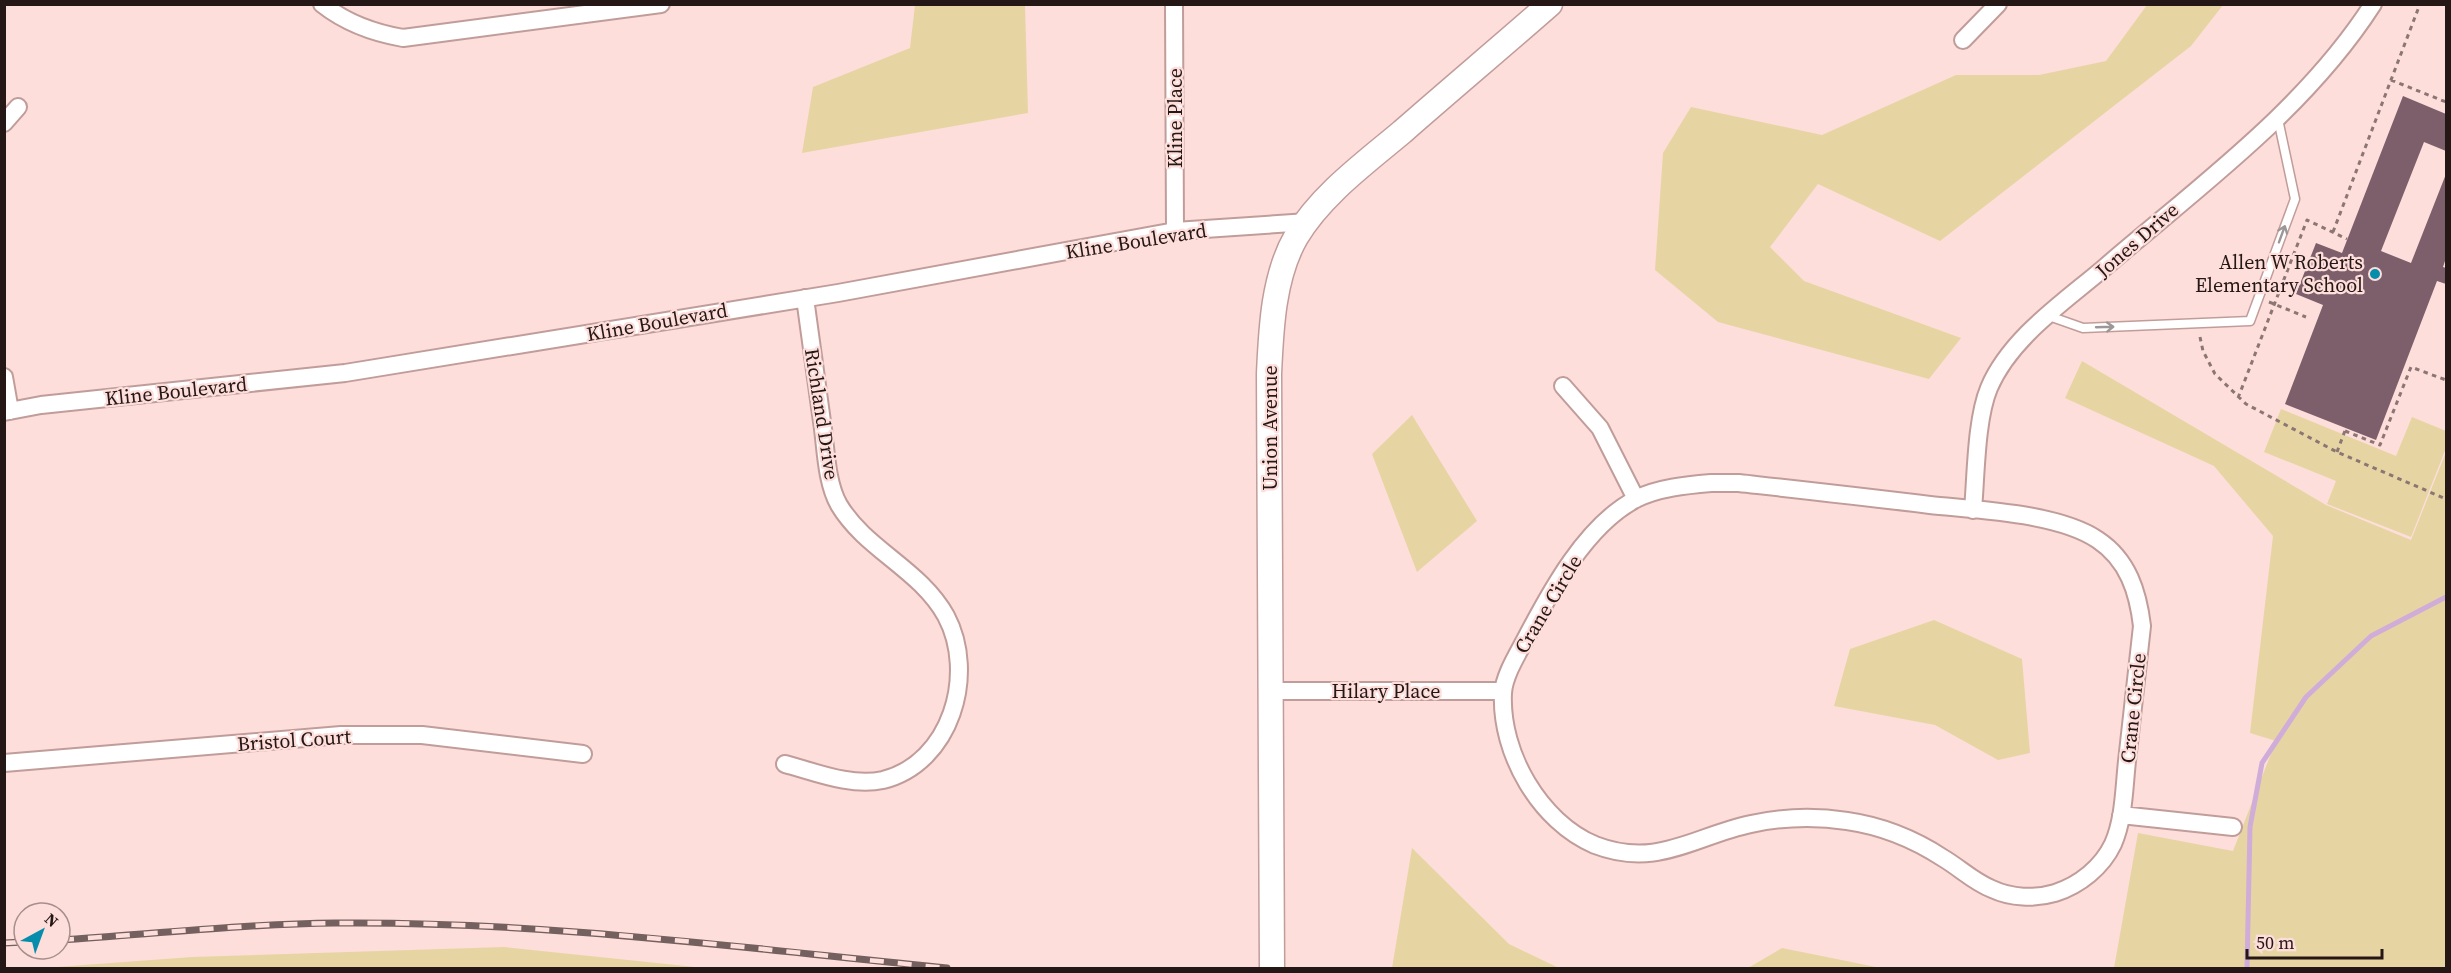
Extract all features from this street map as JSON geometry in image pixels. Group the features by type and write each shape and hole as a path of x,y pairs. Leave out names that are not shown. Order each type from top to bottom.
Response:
{"main road":[{"name":"Union Avenue","path":"1272,969 1269,691 1270,337 1279,284 1296,238 1357,170 1550,4"}],"street":[{"path":"322,4 336,15 378,34 403,38 661,4"},
{"name":"Kline Place","path":"1174,4 1175,231"},
{"path":"1963,40 1998,4"},
{"name":"Jones Drive","path":"1973,510 1982,412 1989,388 2006,358 2049,316 2278,118 2347,40 2373,4"},
{"path":"4,123 18,107"},
{"name":"Kline Boulevard","path":"7,412 52,404 345,373 806,298 1175,231 1308,222"},
{"name":"Richland Drive","path":"785,764 856,782 883,780 901,773 933,750 944,732 954,707 959,681 955,642 951,629 932,594 913,574 860,531 838,504 829,471 806,298"},
{"path":"4,377 7,412"},
{"path":"1563,386 1600,428 1636,499"},
{"name":"Crane Circle","path":"1739,483 2055,521 2076,527 2104,544 2119,560 2131,579 2138,599 2142,626 2121,816 2112,846 2101,862 2087,876 2070,887 2032,897 1994,890 1936,854 1895,833 1868,824 1808,817 1776,819 1748,824 1674,850 1651,855 1626,853 1595,844 1565,828 1540,804 1519,769 1506,724 1503,691 1514,660 1544,602 1580,549 1610,519 1636,499 1689,485 1739,483"},
{"name":"Hilary Place","path":"1269,691 1503,691"},
{"name":"Bristol Court","path":"4,763 341,735 422,735 583,754"},
{"path":"2121,816 2233,827"}],"lane":[{"path":"2049,316 2083,328 2250,321 2295,199 2278,118"}],"path":[{"path":"2333,232 2420,4"},
{"path":"2391,80 2446,102"},
{"path":"2238,398 2307,220 2347,239"},
{"path":"2259,297 2306,318"},
{"path":"2198,323 2203,351 2208,363 2215,374 2238,398 2337,452 2446,499"},
{"path":"2337,452 2345,430 2380,445 2411,367 2446,380"}],"shaded area":[{"path":"915,5 1025,5 1028,113 802,153 813,87 910,48"},
{"path":"2147,5 2223,5 2191,46 1940,241 1818,184 1770,247 1804,281 1961,338 1929,379 1718,322 1655,270 1663,153 1691,107 1822,135 1956,75 2039,75 2106,61"},
{"path":"2082,361 2326,505 2411,540 2446,452 2446,968 2114,968 2138,833 2233,851 2276,741 2250,733 2273,536 2214,466 2065,398"},
{"path":"2281,409 2396,456 2412,417 2446,431 2446,448 2411,537 2327,504 2336,481 2264,452"},
{"path":"1412,415 1477,521 1417,572 1372,454"},
{"path":"1934,620 2022,659 2030,753 1998,760 1935,725 1834,706 1850,649"},
{"path":"1412,848 1509,944 1559,968 1392,968"},
{"path":"504,947 705,968 43,968 192,957"},
{"path":"1782,948 1881,968 1748,968"}],"building":[{"name":"Allen W Roberts Elementary School","path":"2403,96 2446,114 2446,151 2424,142 2381,251 2411,263 2446,174 2446,258 2443,267 2446,268 2446,284 2437,281 2376,440 2285,404 2323,305 2296,294 2316,243 2342,253"}],"waterway":[{"path":"2247,968 2250,827 2262,763 2306,697 2371,636 2446,597"}],"railway":[{"path":"72,939 267,925 336,923 489,926 642,937 947,968"},
{"path":"4,943 12,943"}],"place":[{"name":"Allen W Roberts Elementary School","path":"2375,274"}]}
